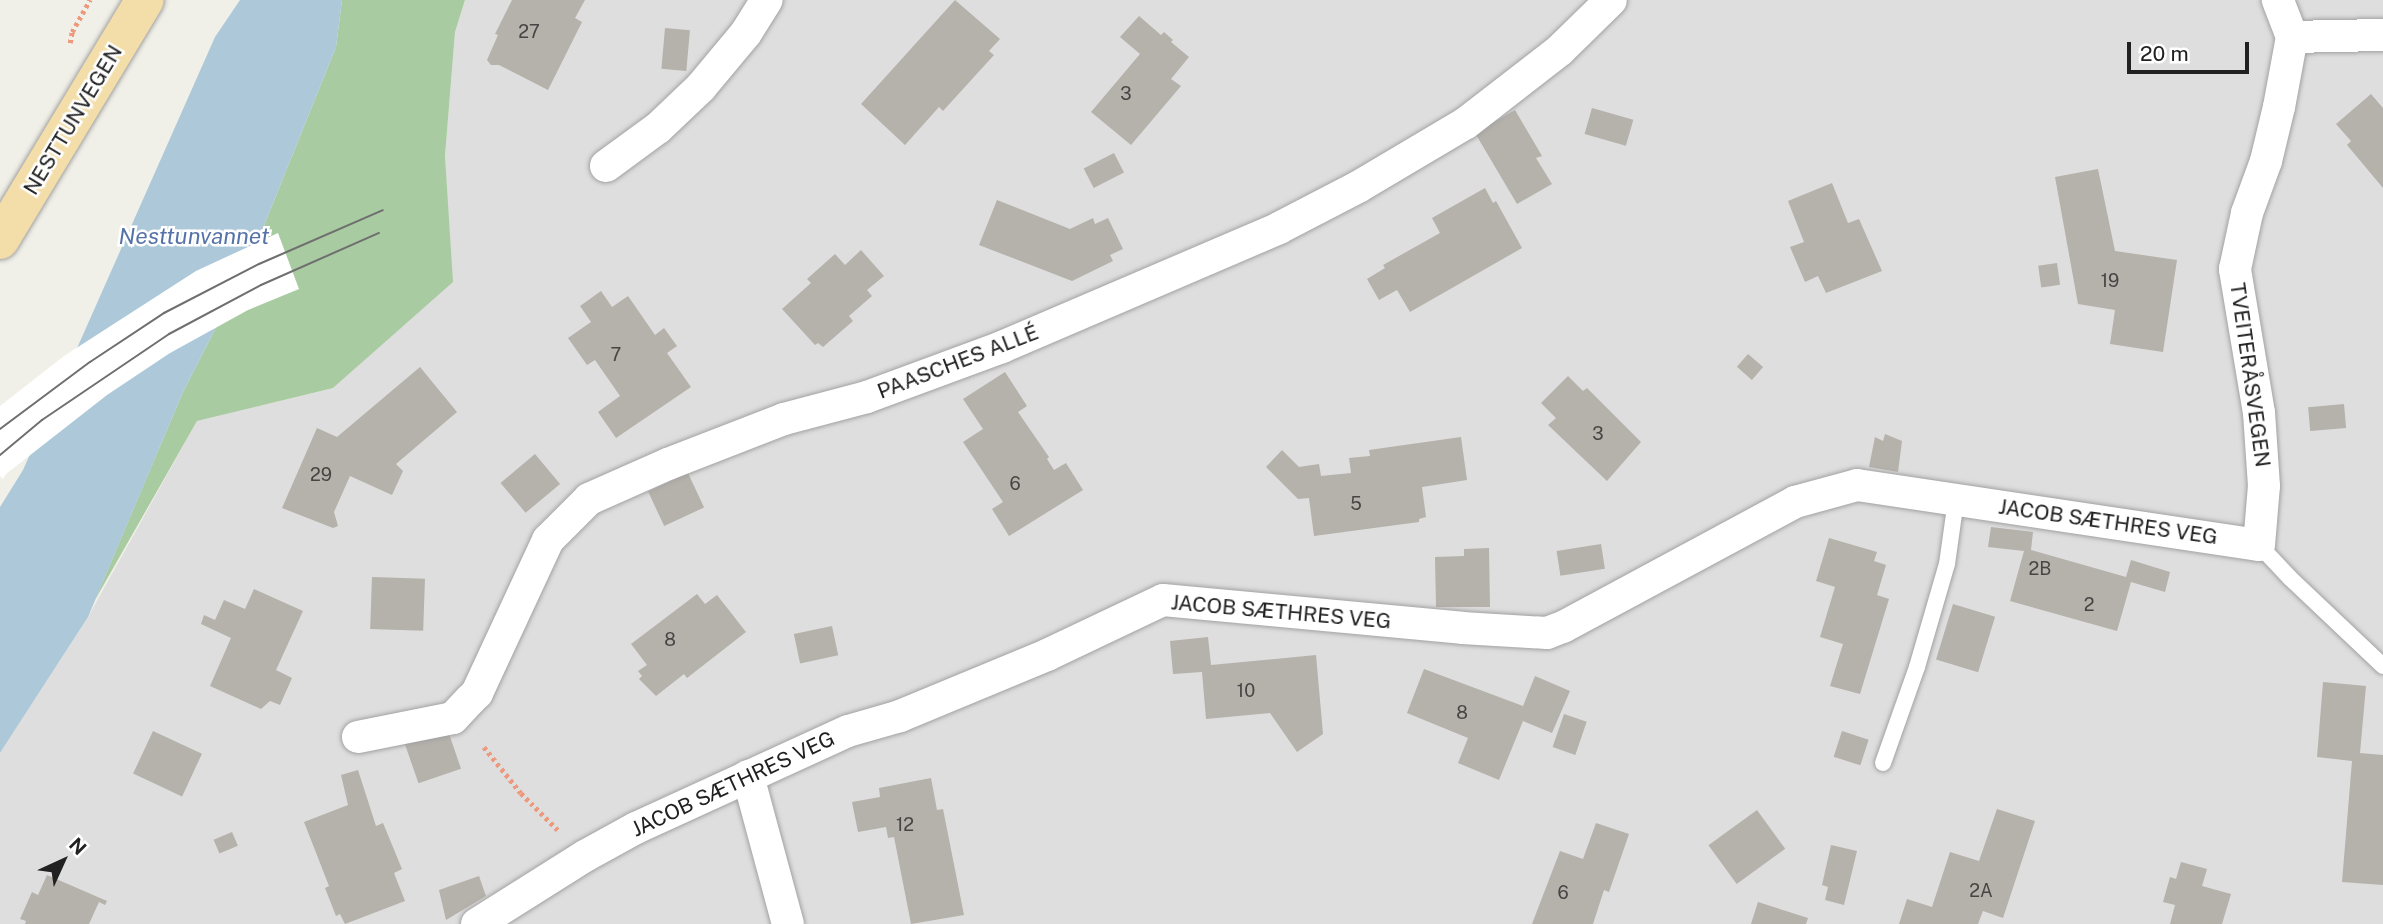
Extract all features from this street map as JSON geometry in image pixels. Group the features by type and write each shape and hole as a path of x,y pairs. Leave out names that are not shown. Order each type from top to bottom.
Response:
{"main road":[{"name":"NESTTUNVEGEN","path":"0,240 145,0"}],"street":[{"path":"606,166 658,128 701,87 746,33 767,0"},
{"name":"PAASCHES ALLÉ","path":"358,737 453,718 462,709 477,693 548,540 589,499 784,419 867,397 1002,347 1279,228 1358,187 1466,123 1560,50 1611,0"},
{"path":"2278,0 2292,37 2383,35"},
{"name":"TVEITERÅSVEGEN","path":"2259,545 2264,486 2259,413 2235,269 2247,213 2266,161 2292,37"},
{"name":"JACOB SÆTHRES VEG","path":"477,924 585,856 748,776 848,731 900,716 1047,655 1163,600 1462,628 1547,632 1563,627 1795,502 1857,485 2259,545"},
{"path":"748,776 788,924"}],"lane":[{"path":"1884,763 1917,667 1947,564 1956,500"},
{"path":"2259,545 2383,666"}],"path":[{"path":"484,747 521,793 585,856"}],"shaded area":[{"path":"465,0 2383,0 2383,924 0,924 0,753 88,617 197,421 333,388 452,282 445,156 455,32"}],"green space":[{"path":"342,0 465,0 455,32 445,156 453,282 333,388 197,421 95,600 183,392 249,263 336,47"}],"water":[{"name":"Nesttunvannet","path":"240,0 342,0 336,47 249,263 183,392 88,617 0,753 0,507 23,470 215,37"}],"pier":[{"path":"278,233 299,289 248,310 170,353 107,395 3,479 0,476 0,406 64,356 196,271"}],"building":[{"path":"512,0 585,0 575,18 582,22 548,90 499,65 491,65 487,60 498,35 495,34"},
{"path":"955,0 1000,39 989,51 994,55 943,111 939,107 905,145 861,104"},
{"path":"1139,16 1161,35 1164,32 1173,40 1171,42 1189,57 1171,79 1181,86 1131,145 1091,112 1140,54 1120,37"},
{"path":"665,28 690,30 686,71 661,69"},
{"path":"2371,94 2383,108 2383,188 2347,145 2351,141 2336,124"},
{"path":"1592,108 1633,120 1626,146 1585,134"},
{"path":"1515,110 1542,156 1536,158 1552,184 1517,204 1475,133"},
{"path":"1114,153 1124,173 1094,188 1084,168"},
{"path":"2098,169 2115,251 2177,260 2163,352 2110,344 2115,310 2078,304 2055,177"},
{"path":"1832,183 1848,223 1859,219 1882,271 1826,293 1818,276 1805,282 1790,247 1804,242 1788,201"},
{"path":"1485,188 1493,203 1496,201 1522,248 1410,312 1397,290 1379,300 1367,279 1385,268 1383,265 1440,233 1432,218"},
{"path":"997,200 1070,229 1093,218 1095,224 1108,218 1123,249 1110,255 1113,261 1072,281 979,245"},
{"path":"861,250 884,276 867,290 872,296 849,316 853,321 823,347 818,343 815,345 782,309 811,283 807,279 835,254 845,265"},
{"path":"2057,263 2060,285 2041,287 2038,266"},
{"path":"601,291 612,307 628,296 655,335 664,328 677,346 667,353 691,387 616,438 598,412 620,396 595,360 587,365 568,338 591,322 580,306"},
{"path":"1748,354 1763,367 1752,380 1737,367"},
{"path":"420,367 457,412 396,464 403,471 392,495 350,476 334,512 338,526 333,528 282,508 317,428 337,437"},
{"path":"1005,372 1027,406 1018,412 1049,457 1047,459 1054,470 1066,463 1083,490 1009,536 992,509 1003,502 963,442 983,429 963,399"},
{"path":"1568,376 1583,391 1587,388 1641,442 1607,481 1548,425 1556,418 1541,403"},
{"path":"2344,404 2346,428 2310,431 2308,407"},
{"path":"1885,434 1902,441 1898,472 1869,467 1875,437 1883,441"},
{"path":"1461,437 1467,480 1422,487 1426,517 1419,519 1419,522 1314,536 1309,498 1298,499 1266,467 1282,450 1299,467 1319,464 1321,476 1351,473 1349,458 1370,456 1369,450"},
{"path":"535,454 560,484 526,513 501,483"},
{"path":"688,473 704,507 664,526 648,492"},
{"path":"1991,527 2033,532 2031,550 2126,577 2131,560 2170,572 2165,592 2131,582 2117,631 2010,601 2024,551 1988,547"},
{"path":"1829,538 1877,552 1874,561 1886,565 1877,595 1889,599 1860,694 1830,686 1843,644 1820,637 1835,587 1816,581"},
{"path":"1601,544 1605,569 1560,576 1557,551"},
{"path":"1489,548 1490,607 1436,607 1435,557 1464,556 1464,549"},
{"path":"372,577 425,579 423,631 370,629"},
{"path":"254,589 303,611 276,670 292,678 280,705 270,701 261,709 210,686 231,638 201,624 204,615 215,620 224,600 245,609"},
{"path":"697,594 705,604 717,595 746,632 687,678 684,674 656,696 639,679 642,676 638,671 647,665 631,644"},
{"path":"1953,604 1995,617 1978,672 1936,659"},
{"path":"832,626 838,655 800,663 794,634"},
{"path":"1208,637 1211,665 1316,655 1323,734 1297,752 1270,713 1206,719 1202,672 1173,674 1170,641"},
{"path":"1424,669 1523,706 1535,676 1570,691 1552,733 1523,721 1499,780 1458,763 1468,738 1407,713"},
{"path":"2323,682 2366,686 2360,753 2383,755 2383,885 2342,882 2352,761 2317,757"},
{"path":"1564,714 1587,722 1575,755 1553,747"},
{"path":"447,728 461,769 418,783 404,743"},
{"path":"153,731 202,754 182,796 133,774"},
{"path":"1842,731 1869,740 1860,765 1834,757"},
{"path":"358,770 376,826 383,823 402,869 394,873 405,901 345,924 340,914 336,916 325,888 329,886 304,822 348,805 341,775"},
{"path":"931,778 937,810 943,809 964,915 911,924 894,837 888,838 886,827 858,832 852,802 880,797 879,788"},
{"path":"1997,809 2035,821 2003,918 1983,911 1978,924 1899,924 1907,899 1932,907 1950,852 1979,861"},
{"path":"1757,810 1785,849 1737,884 1708,845"},
{"path":"1596,823 1629,834 1609,892 1604,890 1593,924 1532,924 1560,851 1583,859"},
{"path":"232,832 238,846 219,854 214,840"},
{"path":"1831,845 1857,851 1844,905 1825,900 1828,887 1822,885"},
{"path":"2181,862 2207,869 2202,886 2231,894 2222,924 2170,924 2175,905 2163,902 2170,877 2176,879"},
{"path":"47,875 107,901 105,905 99,902 89,924 25,924 26,921 20,919 32,892 38,895"},
{"path":"479,876 486,896 446,920 439,890"},
{"path":"1758,902 1808,918 1806,924 1751,924"}],"tram line":[{"path":"0,429 90,362 164,313 259,264 383,210"},
{"path":"0,455 42,420 169,334 261,285 379,233"}]}
